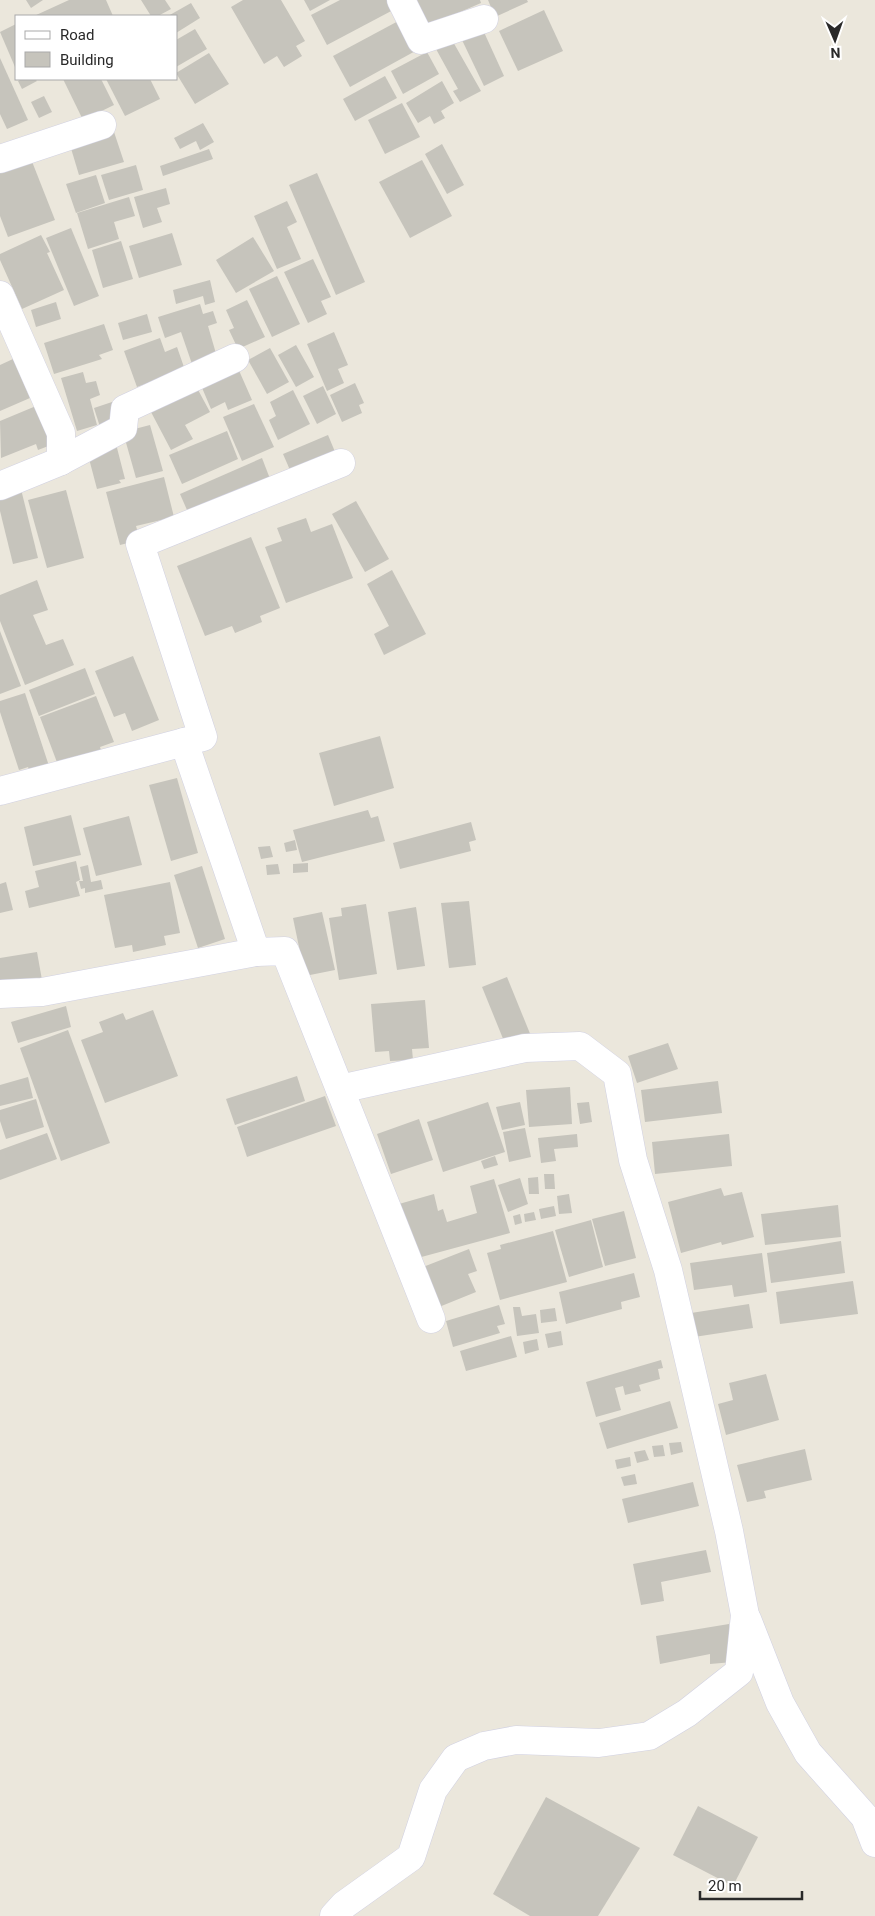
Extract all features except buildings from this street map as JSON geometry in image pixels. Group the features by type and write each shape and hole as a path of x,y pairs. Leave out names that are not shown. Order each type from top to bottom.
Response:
{"street":[{"path":"402,0 421,40 484,19"},
{"path":"0,159 102,125"},
{"path":"0,295 61,433 61,461"},
{"path":"0,486 61,461 123,428 125,409 235,358"},
{"path":"0,791 204,737 140,544 341,462"},
{"path":"184,742 256,952"},
{"path":"0,994 42,992 256,952 285,951 432,1319"},
{"path":"340,1089 525,1048 580,1046 617,1074 633,1160 672,1289 730,1531 745,1615 780,1703 808,1754 865,1817 875,1843"},
{"path":"334,1916 344,1905 411,1857 433,1790 456,1758 484,1746 516,1740 599,1743 649,1736 687,1713 739,1672 745,1615"}]}
